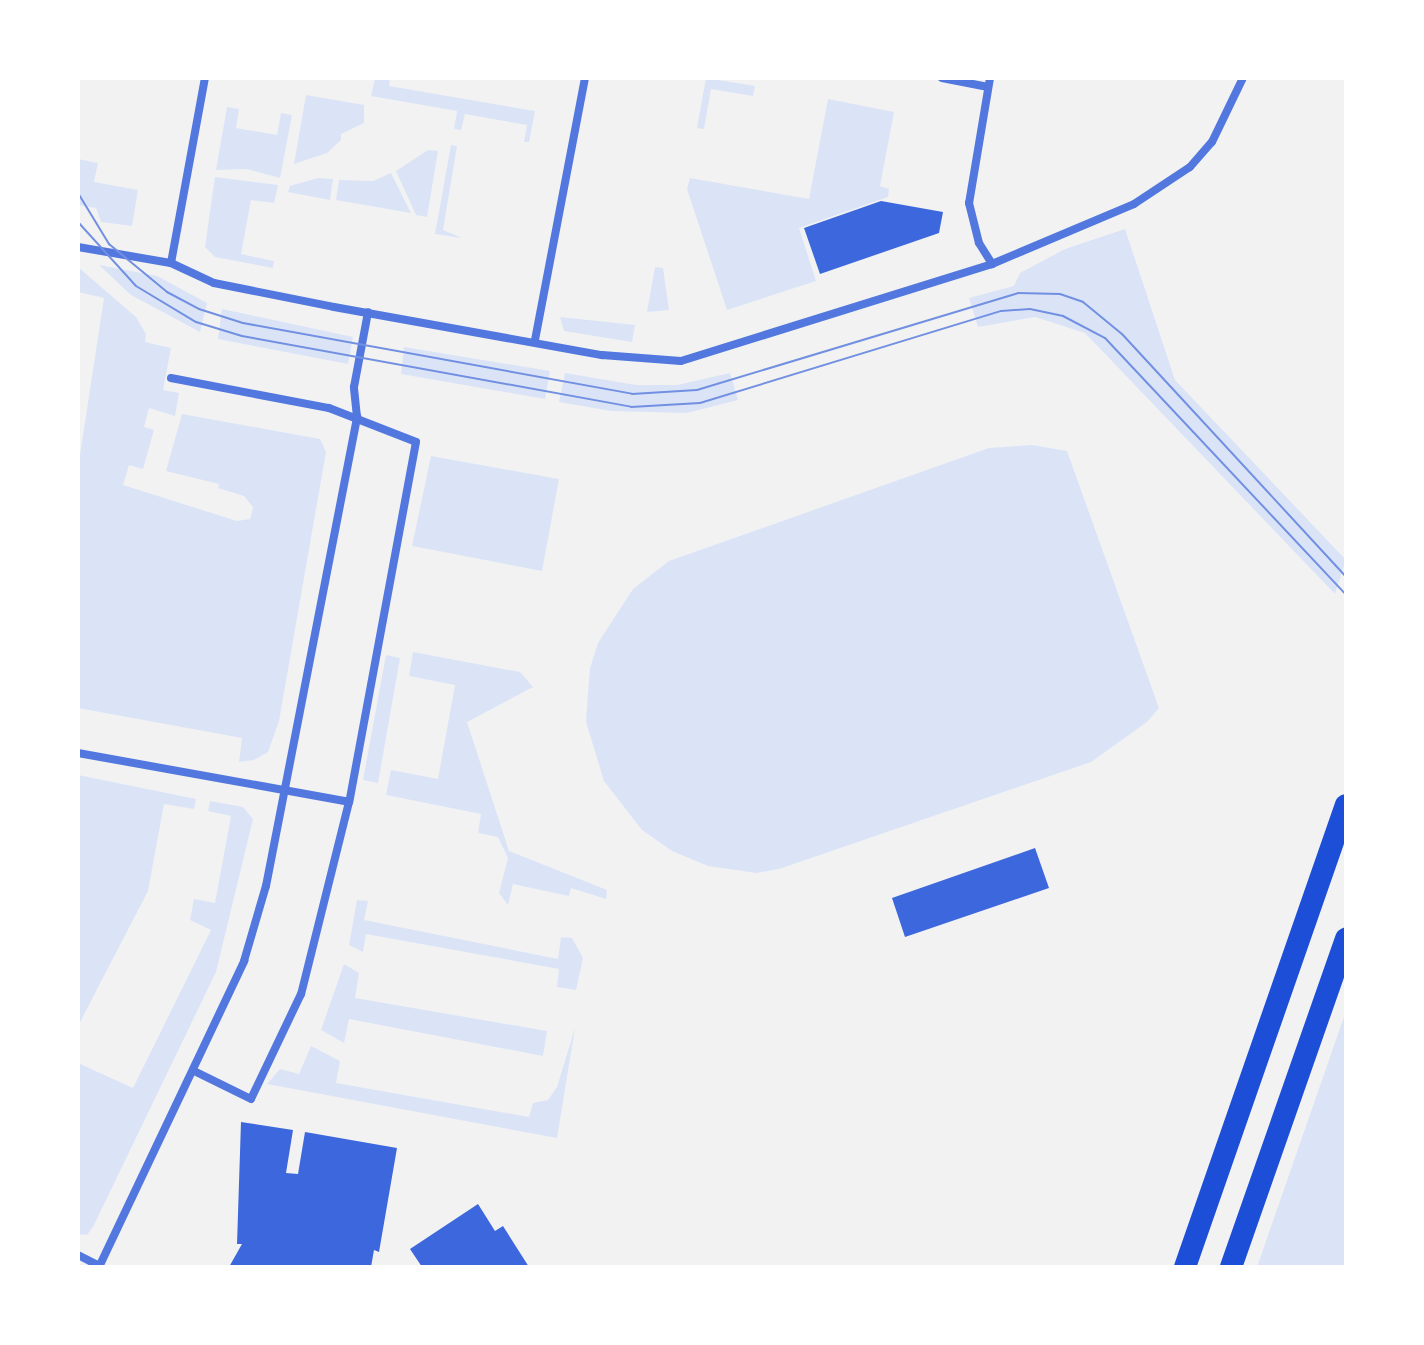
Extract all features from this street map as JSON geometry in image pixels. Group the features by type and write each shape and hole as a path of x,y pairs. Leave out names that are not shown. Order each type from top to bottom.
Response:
{"highway":[{"path":"1185,1267 1346,805"},
{"path":"1231,1267 1346,939"}],"street":[{"path":"171,263 205,78"},
{"path":"535,340 585,78"},
{"path":"942,78 989,83 969,203 979,243 992,264"},
{"path":"78,247 171,263 214,283 535,340 602,355 681,361 992,264 1134,204 1174,180 1212,142 1243,78"},
{"path":"78,1255 99,1267 244,961 287,791 357,417 354,387 368,312"},
{"path":"171,378 357,417 416,442 349,802 308,973 251,1099 194,1071"},
{"path":"78,753 349,802"}],"shaded area":[{"path":"375,78 390,78 389,86 535,111 529,142 524,142 527,125 465,114 461,130 454,129 457,111 371,96"},
{"path":"706,78 755,86 753,96 711,89 704,129 697,128"},
{"path":"306,95 364,105 364,123 341,134 341,140 327,153 294,164"},
{"path":"828,99 894,112 880,186 889,189 888,197 799,228 816,281 727,310 687,189 690,178 809,199"},
{"path":"227,107 239,109 236,128 277,135 281,113 292,115 280,178 247,169 216,170"},
{"path":"451,145 457,146 443,230 462,238 435,234"},
{"path":"428,150 438,151 427,217 416,215 396,171"},
{"path":"78,159 98,163 94,182 138,190 132,226 101,222 96,208 78,205"},
{"path":"391,173 411,213 336,200 339,180 373,181"},
{"path":"215,177 278,185 274,203 251,200 241,254 274,261 273,268 215,257 205,247"},
{"path":"318,178 333,179 330,200 288,192 290,186"},
{"path":"1125,229 1175,380 1346,560 1335,594 1085,333 1035,317 978,327 969,298 1014,286 1020,273 1065,249"},
{"path":"99,265 157,276 207,303 200,332 131,295"},
{"path":"78,267 136,317 146,334 145,342 171,348 163,390 179,393 175,416 149,408 144,427 154,430 143,469 129,465 123,485 237,521 250,519 253,507 244,496 218,488 219,484 166,471 182,414 320,439 326,452 279,721 268,752 254,760 239,762 242,738 78,708 78,468 104,298 78,292"},
{"path":"655,267 663,268 669,310 647,312"},
{"path":"222,309 353,337 348,364 218,339"},
{"path":"560,317 635,325 632,342 564,331"},
{"path":"404,347 550,371 545,399 401,374"},
{"path":"565,373 636,385 677,385 730,373 738,400 687,413 611,411 559,402"},
{"path":"1032,445 1067,451 1159,708 1147,722 1091,762 779,869 757,873 708,866 672,851 642,830 604,781 586,722 590,668 598,643 633,589 669,561 989,448"},
{"path":"431,456 559,479 542,571 412,546"},
{"path":"413,652 520,672 533,687 467,722 509,851 607,890 606,899 571,888 569,896 513,884 508,905 499,893 508,858 498,837 478,833 481,814 386,795 391,770 438,779 455,685 409,676"},
{"path":"386,655 400,658 378,783 363,780"},
{"path":"78,775 196,799 194,809 164,804 148,891 78,1026"},
{"path":"210,801 243,807 253,819 216,972 93,1227 87,1235 78,1234 78,1063 133,1088 211,930 190,920 194,899 215,903 231,816 208,811"},
{"path":"357,900 368,901 364,920 558,959 561,937 572,938 583,958 576,990 557,987 559,969 366,934 363,952 349,945"},
{"path":"344,964 359,973 355,998 547,1031 543,1056 349,1019 344,1043 321,1030"},
{"path":"1346,1011 1346,1267 1257,1267"},
{"path":"575,1028 557,1138 267,1084 280,1069 299,1074 311,1046 340,1061 336,1083 529,1117 533,1103 548,1100 557,1087"}],"building":[{"path":"881,201 943,212 939,233 820,274 804,228"},
{"path":"1035,848 1049,888 905,937 892,898"},
{"path":"241,1122 293,1130 286,1173 298,1174 305,1132 397,1148 379,1252 374,1250 371,1267 229,1267 242,1244 237,1244"},
{"path":"478,1204 495,1231 503,1226 529,1267 422,1267 410,1249"}],"tram line":[{"path":"78,193 109,244 167,292 199,309 243,323 632,394 697,390 1018,293 1060,294 1083,302 1122,334 1346,577"},
{"path":"78,222 136,286 196,322 242,336 631,407 700,403 1001,311 1030,309 1063,316 1105,338 1346,595"}]}
